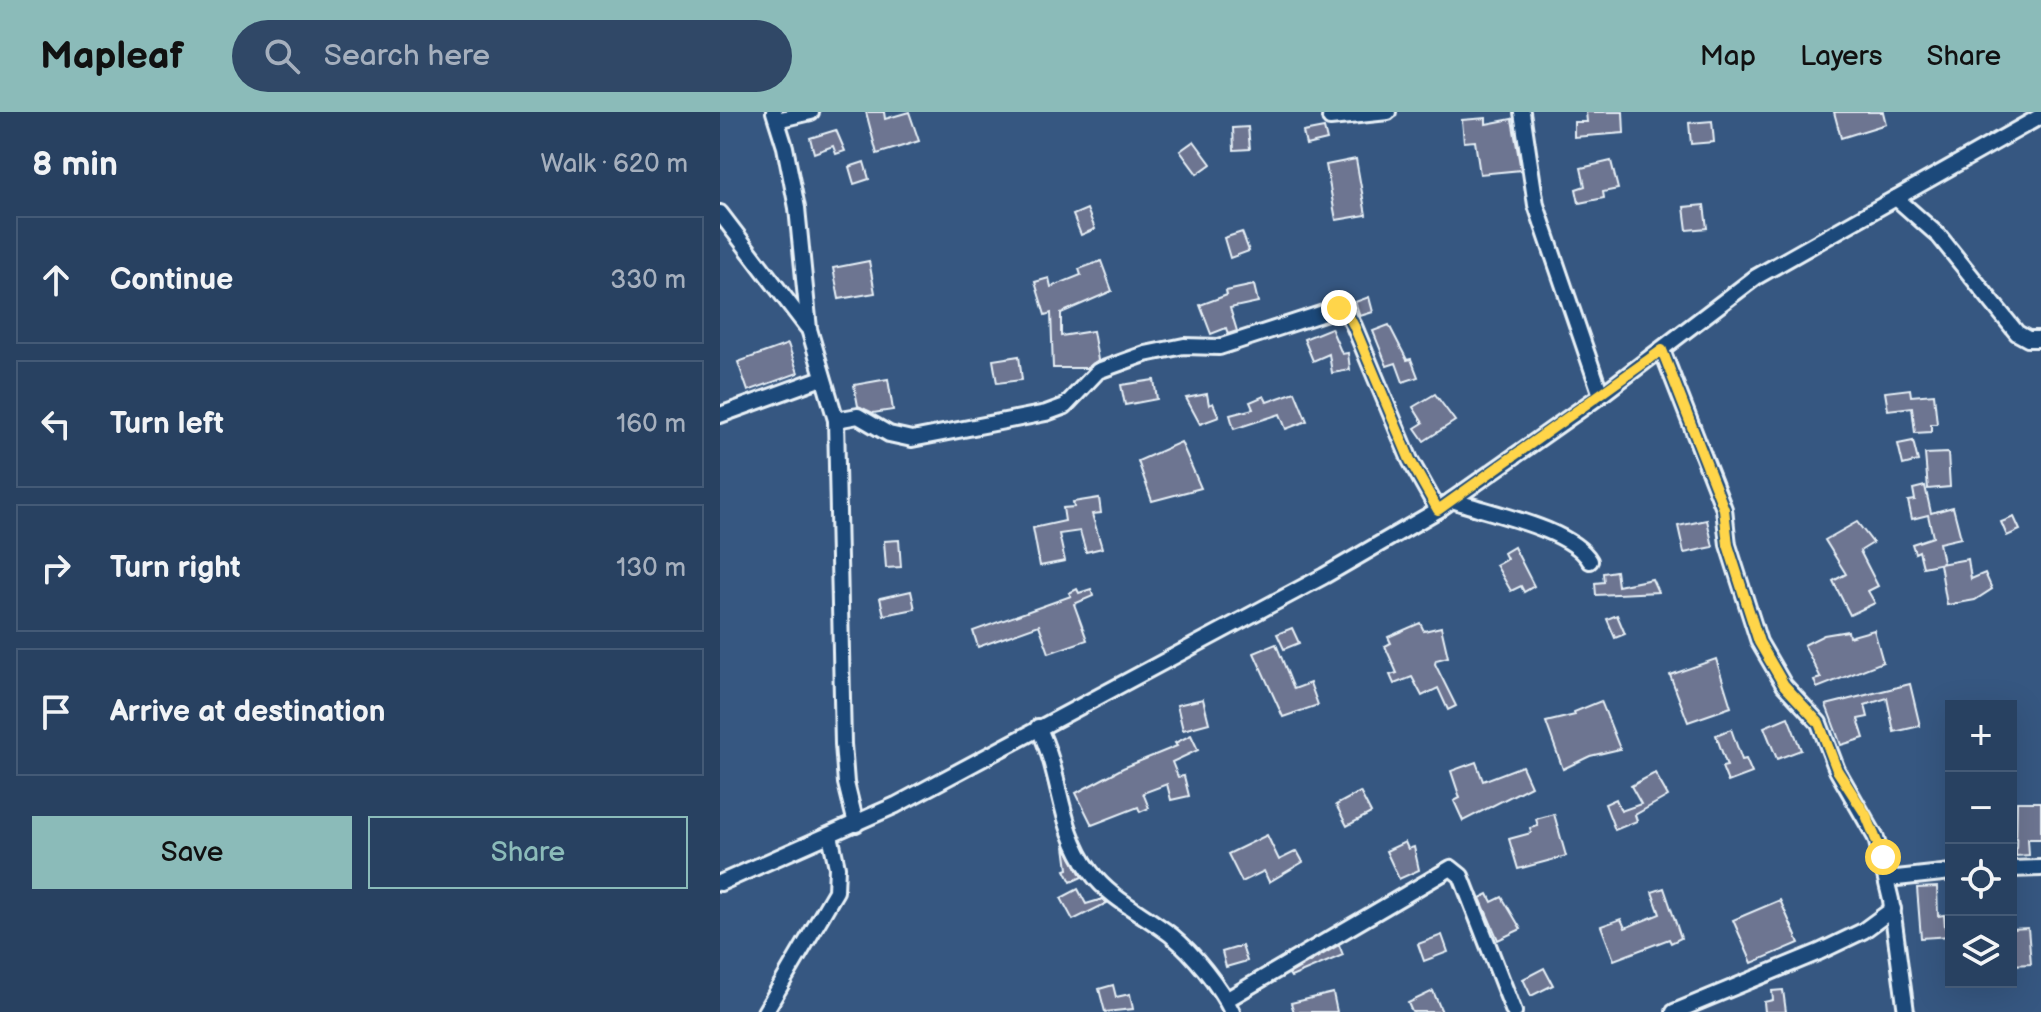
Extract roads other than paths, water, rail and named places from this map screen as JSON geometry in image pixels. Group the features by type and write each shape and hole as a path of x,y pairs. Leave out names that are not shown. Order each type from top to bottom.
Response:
{"street":[{"path":"811,112 775,116 800,228 809,329 836,420 843,744 846,783 856,824"},
{"path":"1330,118 1388,112"},
{"path":"1522,112 1536,205 1601,395"},
{"path":"720,883 856,824 1324,576 1438,510 1601,395 1756,277 2041,116"},
{"path":"1896,198 1939,236 2017,333 2028,339 2041,339"},
{"path":"720,213 809,329"},
{"path":"836,420 858,416 904,439 1046,413 1065,406 1098,371 1145,354 1184,346 1219,347 1339,308 1346,311 1354,326 1410,460 1438,510"},
{"path":"1662,350 1724,509 1728,545 1759,642 1784,685 1819,723 1837,770 1876,838 1888,879 1906,1012"},
{"path":"720,415 822,378"},
{"path":"1452,500 1552,533 1575,545 1590,561"},
{"path":"1038,727 1049,749 1065,822 1077,852 1113,897 1174,938 1229,1006 1451,868 1461,876 1514,1012"},
{"path":"765,1012 836,891 837,867 830,835"},
{"path":"2017,869 2041,868"},
{"path":"1888,879 1945,873"},
{"path":"1674,1012 1819,952 1863,931 1893,909"}]}
